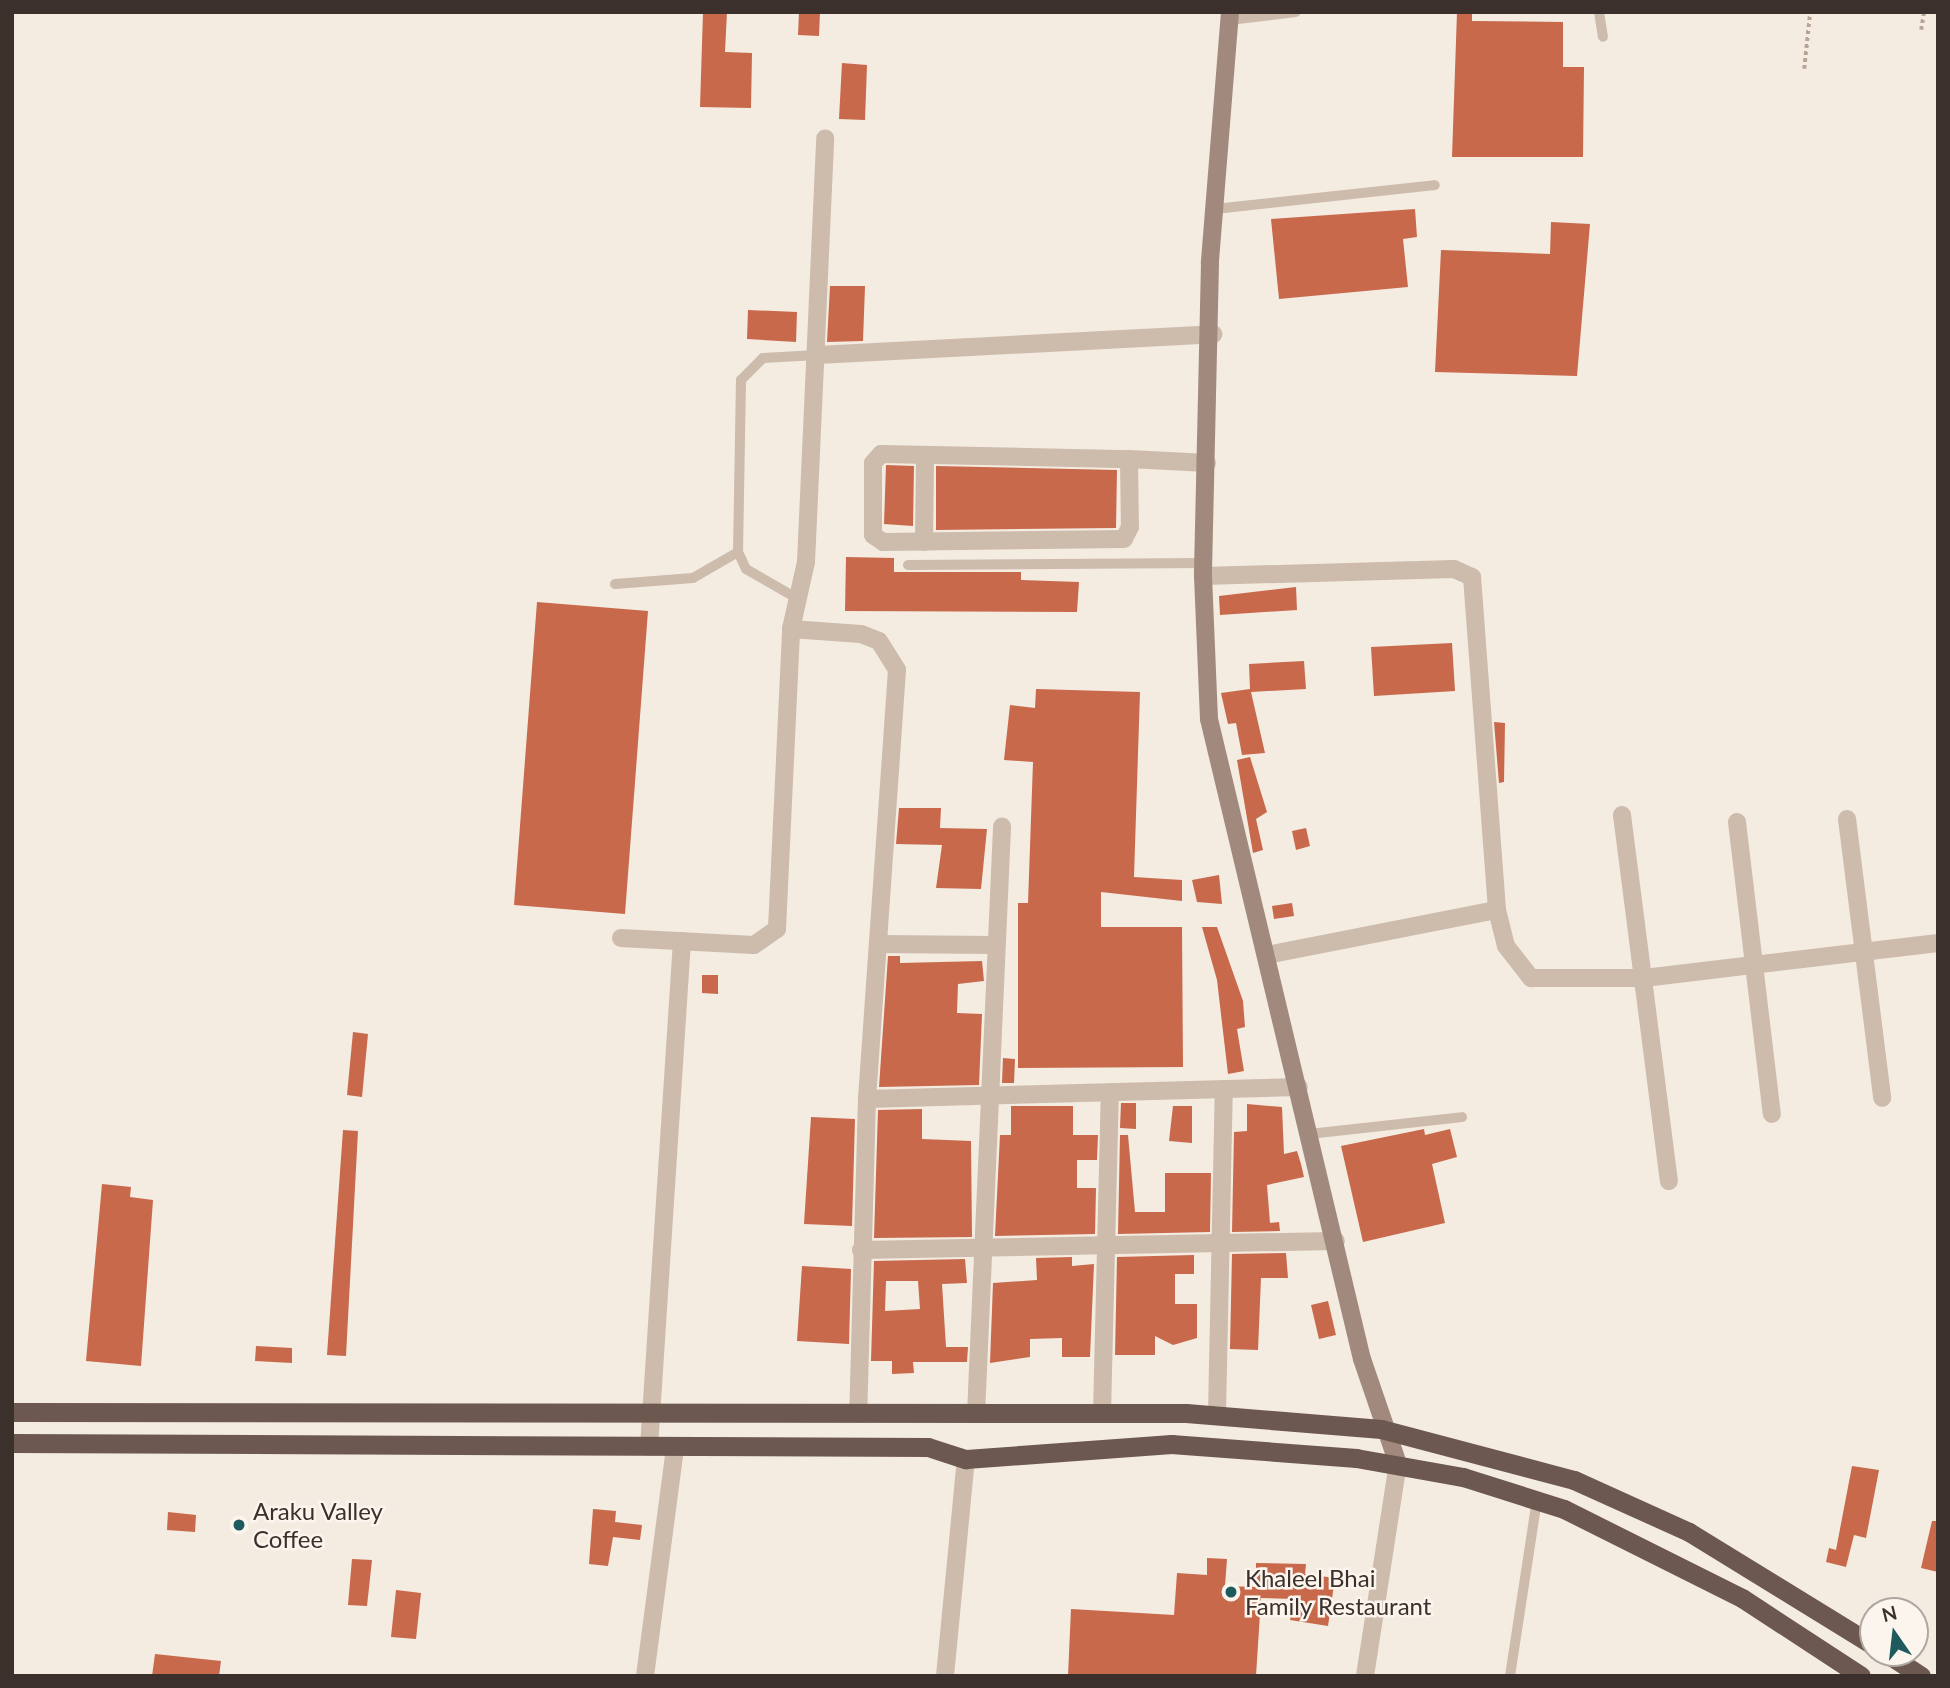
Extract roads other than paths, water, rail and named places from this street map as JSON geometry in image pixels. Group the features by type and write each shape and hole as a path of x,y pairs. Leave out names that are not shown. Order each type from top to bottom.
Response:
{"highway":[{"path":"12,1412 1217,1414 1381,1429 1574,1480 1689,1532 1859,1636"},
{"path":"12,1443 675,1448 928,1447 966,1460 1171,1444 1398,1464 1537,1498 1742,1598 1861,1676"}],"main road":[{"path":"1230,16 1215,209 1213,334 1203,570 1209,719 1381,1429 1398,1464"}],"street":[{"path":"621,938 754,945 777,929 793,596 806,562 818,355 825,138"},
{"path":"818,355 1213,334"},
{"path":"1129,459 1130,527 1124,539 924,542 874,540 873,463 881,454 1129,459 1207,463"},
{"path":"924,542 925,455"},
{"path":"1203,570 1454,569 1472,577 1497,911 1506,946 1531,978 1644,978 1938,943"},
{"path":"791,629 861,634 879,641 897,670 867,1099 858,1414"},
{"path":"1622,815 1670,1181"},
{"path":"1847,820 1882,1097"},
{"path":"1737,822 1772,1114"},
{"path":"976,1414 979,1248 1002,827"},
{"path":"1267,955 1497,911"},
{"path":"649,1447 682,941"},
{"path":"878,944 995,945"},
{"path":"867,1099 1299,1087"},
{"path":"1217,1414 1224,1091"},
{"path":"1102,1413 1110,1093"},
{"path":"861,1250 1336,1241"},
{"path":"645,1676 675,1448"},
{"path":"944,1676 966,1460"},
{"path":"1365,1676 1398,1464"}],"lane":[{"path":"1230,16 1296,12"},
{"path":"1599,12 1603,37"},
{"path":"1215,209 1434,185"},
{"path":"793,596 746,569 738,552 745,371 763,358 818,355"},
{"path":"615,584 692,578 738,552"},
{"path":"908,565 1203,570"},
{"path":"1309,1134 1462,1117"},
{"path":"1510,1676 1537,1498"}],"place":[{"name":"Araku Valley Coffee","path":"239,1525"},
{"name":"Khaleel Bhai Family Restaurant","path":"1231,1592"}]}
